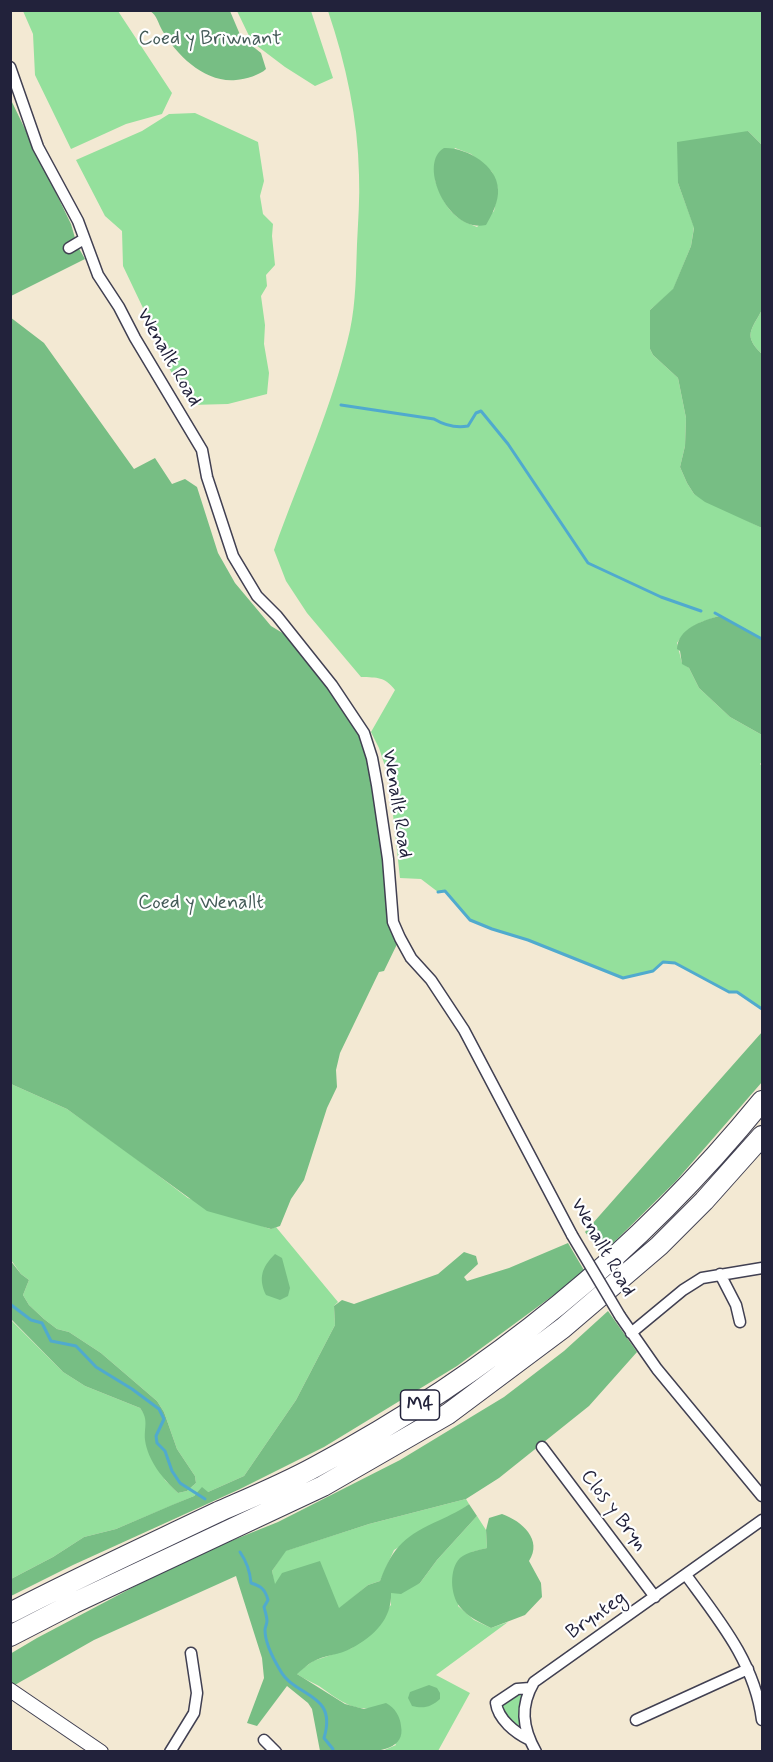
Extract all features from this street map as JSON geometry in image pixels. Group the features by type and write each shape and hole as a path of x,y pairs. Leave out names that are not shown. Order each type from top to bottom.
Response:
{"highway":[{"name":"M4","path":"10,1613 311,1469 359,1443 456,1382 529,1330 611,1262 726,1146 762,1101"},
{"name":"M4","path":"10,1636 74,1603 323,1486 447,1414 563,1328 659,1246 704,1202 762,1136"}],"street":[{"name":"Wenallt Road","path":"10,67 38,147 78,221 98,275 202,450 207,477 233,556 257,596 277,616 332,685 364,734 374,767 388,859 393,922 400,938 411,958 431,981 464,1030 572,1235 631,1333 657,1369 762,1496"},
{"path":"69,248 84,239"},
{"path":"631,1333 694,1283 720,1274 762,1268"},
{"path":"720,1274 736,1305 740,1322"},
{"name":"Clos y Bryn","path":"542,1447 655,1597"},
{"name":"Brynteg","path":"536,1752 526,1729 524,1709 534,1682 762,1520"},
{"path":"686,1575 735,1643 754,1682 762,1720"},
{"path":"170,1752 194,1713 197,1693 191,1653"},
{"path":"636,1720 748,1669"},
{"name":"Brynteg","path":"530,1740 517,1734 497,1711 496,1703 517,1689 531,1688"},
{"path":"10,1690 101,1752"},
{"path":"264,1740 276,1752"}],"green space":[{"path":"23,11 118,11 172,93 162,114 126,124 71,149 35,75 33,34"},
{"name":"Coed y Briwnant","path":"150,11 230,11 241,37 261,53 266,69 244,79 236,80 225,80 203,72 184,58 168,40 156,17"},
{"path":"237,11 311,11 333,78 315,86 285,67 252,42"},
{"path":"328,11 762,11 762,145 748,131 678,170 678,183 694,227 691,246 673,290 650,310 650,349 653,355 678,378 686,418 685,446 680,467 687,483 694,494 762,528 762,639 719,616 695,625 677,643 682,663 689,668 699,688 730,717 762,735 762,762 760,764 762,766 762,1009 737,992 729,992 675,963 663,962 653,971 623,978 528,940 470,920 445,891 438,892 421,879 400,878 389,778 371,732 395,690 384,680 361,677 307,613 286,581 274,550 335,386 350,330 353,309 359,201 358,154 350,92","holes":["455,148 471,154 492,172 498,189 494,211 477,227 454,215 442,197 435,180"]},
{"path":"10,98 71,224 77,245 85,259 11,296"},
{"path":"195,113 258,142 264,181 260,196 263,214 273,224 275,265 266,275 267,286 261,296 265,325 264,344 269,373 267,394 228,404 190,405 157,347 153,329 123,266 122,231 105,216 76,160 142,131 169,114"},
{"path":"748,131 762,145 762,310 752,328 751,337 752,342 762,354 762,528 705,502 694,494 687,483 680,467 685,446 686,418 678,378 653,355 650,349 650,310 673,289 691,246 694,228 678,183 677,142"},
{"path":"444,148 453,148 470,154 479,159 492,172 498,194 495,208 486,225 472,225 460,219 449,209 441,196 435,181 434,168 436,156"},
{"path":"762,310 762,354 752,342 751,333"},
{"name":"Coed y Wenallt","path":"10,317 44,343 134,469 155,458 172,484 185,479 197,487 218,553 235,583 271,626 299,643 364,733 400,938 384,971 379,972 340,1053 336,1070 337,1087 327,1108 304,1180 291,1199 280,1226 271,1229 207,1211 67,1109 11,1084"},
{"path":"719,616 762,639 762,735 730,717 699,688 689,668 682,664 680,651 677,649 682,636 692,626"},
{"path":"762,1032 762,1082 676,1181 602,1254 585,1232"},
{"path":"11,1084 67,1109 188,1198 270,1229 276,1227 338,1302 334,1306 335,1325 296,1400 244,1476 208,1492 196,1493 194,1496 116,1529 84,1537 53,1557 11,1579 10,1319 63,1372 85,1386 140,1408 147,1422 145,1439 165,1480 178,1493 187,1491 196,1483 195,1476 177,1449 164,1412 157,1401 101,1353 69,1332 57,1329 44,1319 29,1305 23,1295 29,1280 21,1274 11,1260"},
{"path":"568,1243 585,1272 457,1366 324,1447 240,1489 73,1565 11,1596 11,1579 53,1557 84,1537 116,1529 194,1496 202,1487 208,1492 244,1476 296,1400 335,1325 334,1306 342,1300 354,1304 438,1274 464,1252 476,1256 478,1264 464,1277 467,1281 509,1268"},
{"path":"275,1254 282,1258 290,1288 288,1296 280,1300 266,1295 262,1283 264,1268"},
{"path":"10,1260 29,1280 23,1295 29,1305 57,1329 69,1332 101,1353 157,1401 164,1412 177,1449 195,1476 196,1483 187,1491 178,1493 153,1462 145,1440 145,1420 140,1408 85,1386 63,1372 11,1319"},
{"path":"608,1311 637,1352 589,1406 499,1478 466,1499 369,1524 286,1551 272,1571 275,1584 282,1573 320,1561 339,1608 368,1585 380,1581 390,1559 402,1543 428,1525 469,1504 477,1516 437,1560 420,1583 401,1594 391,1593 391,1602 385,1619 374,1632 347,1650 312,1662 297,1674 345,1704 364,1709 386,1703 389,1705 400,1719 401,1726 400,1737 394,1745 371,1752 320,1751 312,1709 287,1686 257,1726 247,1723 264,1678 262,1658 236,1576 94,1640 13,1686 11,1684 10,1654 201,1553 278,1522 400,1460 504,1397 564,1351"},
{"path":"466,1499 469,1504 463,1509 394,1550 380,1581 368,1585 339,1609 274,1584 272,1571 285,1551 369,1524"},
{"path":"502,1514 523,1526 532,1539 534,1546 529,1561 541,1583 542,1597 525,1615 491,1628 470,1616 460,1607 454,1596 452,1582 456,1563 460,1558 487,1548 486,1530 489,1518"},
{"path":"477,1516 486,1530 487,1548 472,1552 458,1606 474,1620 491,1628 508,1622 436,1675 470,1693 438,1751 382,1751 396,1745 373,1708 358,1708 344,1703 297,1674 285,1682 313,1661 352,1648 391,1605 390,1593 420,1583 437,1560"},
{"path":"429,1685 437,1688 440,1699 427,1707 412,1706 408,1698 410,1692"},
{"path":"530,1688 526,1729 517,1734 497,1701"}],"waterway":[{"path":"341,405 434,419 459,427 468,426 476,413 481,411 508,444 588,563 661,597 701,611"},
{"path":"715,613 762,639"},
{"path":"438,892 445,891 470,920 528,940 623,978 653,971 663,962 675,963 729,992 737,992 762,1009"},
{"path":"10,1275 10,1280"},
{"path":"10,1304 31,1320 42,1323 51,1341 76,1346 96,1367 159,1409 164,1419 156,1436 157,1443 165,1451 172,1471 180,1483 205,1499"},
{"path":"240,1552 248,1567 251,1583 262,1588 268,1600 264,1607 267,1621 265,1630 266,1640 273,1656 287,1679 313,1697 325,1712 327,1723 324,1738 333,1749 332,1752"}]}
